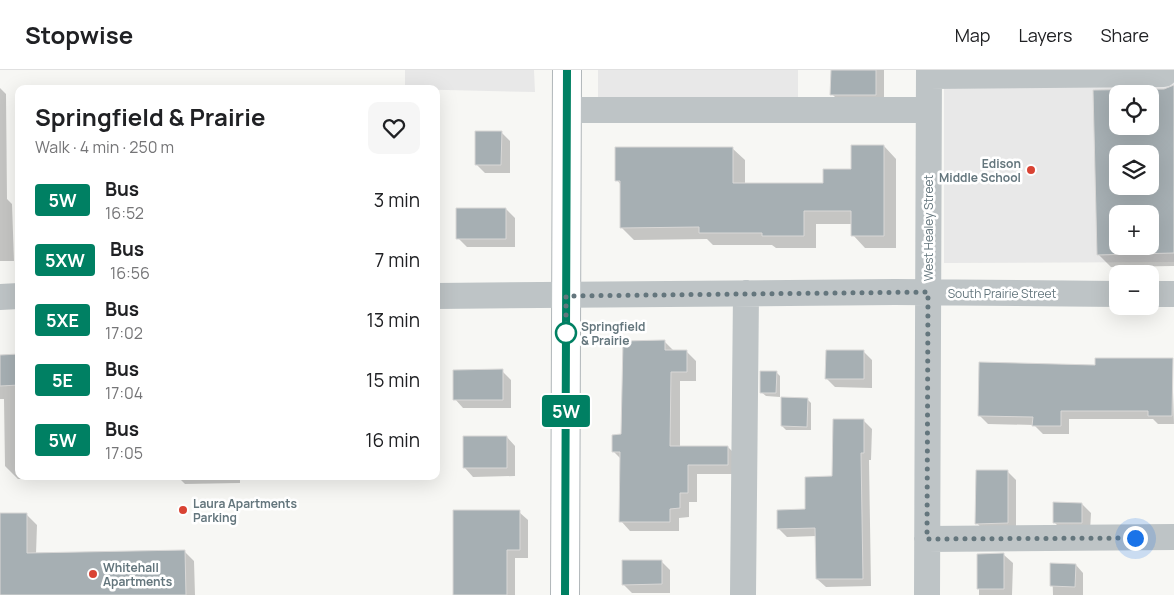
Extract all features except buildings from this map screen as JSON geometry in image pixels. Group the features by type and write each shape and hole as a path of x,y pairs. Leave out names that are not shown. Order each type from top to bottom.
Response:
{"main road":[{"path":"565,595 567,70"}],"street":[{"path":"929,73 1164,74"},
{"name":"West Healey Street","path":"927,595 929,73"},
{"path":"567,110 928,110"},
{"name":"South Prairie Street","path":"440,296 928,292 1109,294"},
{"path":"743,595 746,293"},
{"path":"1159,294 1174,294"},
{"path":"0,297 15,296"},
{"path":"927,539 1174,537"}],"shaded area":[{"path":"405,70 534,70 535,92 440,90 440,85 405,85"},
{"path":"598,70 798,70 798,110 598,110"},
{"name":"Edison Middle School","path":"944,70 1174,70 1174,262 944,263"}],"bus line":[{"name":"5W","path":"565,595 567,70"}],"place":[{"name":"Edison Middle School","path":"1031,170"},
{"name":"Springfield & Prairie","path":"566,333"},
{"name":"Laura Apartments Parking","path":"183,510"},
{"name":"Whitehall Apartments","path":"93,574"}],"route":[{"path":"566,333 566,296 928,292 927,539 1135,538"}]}
